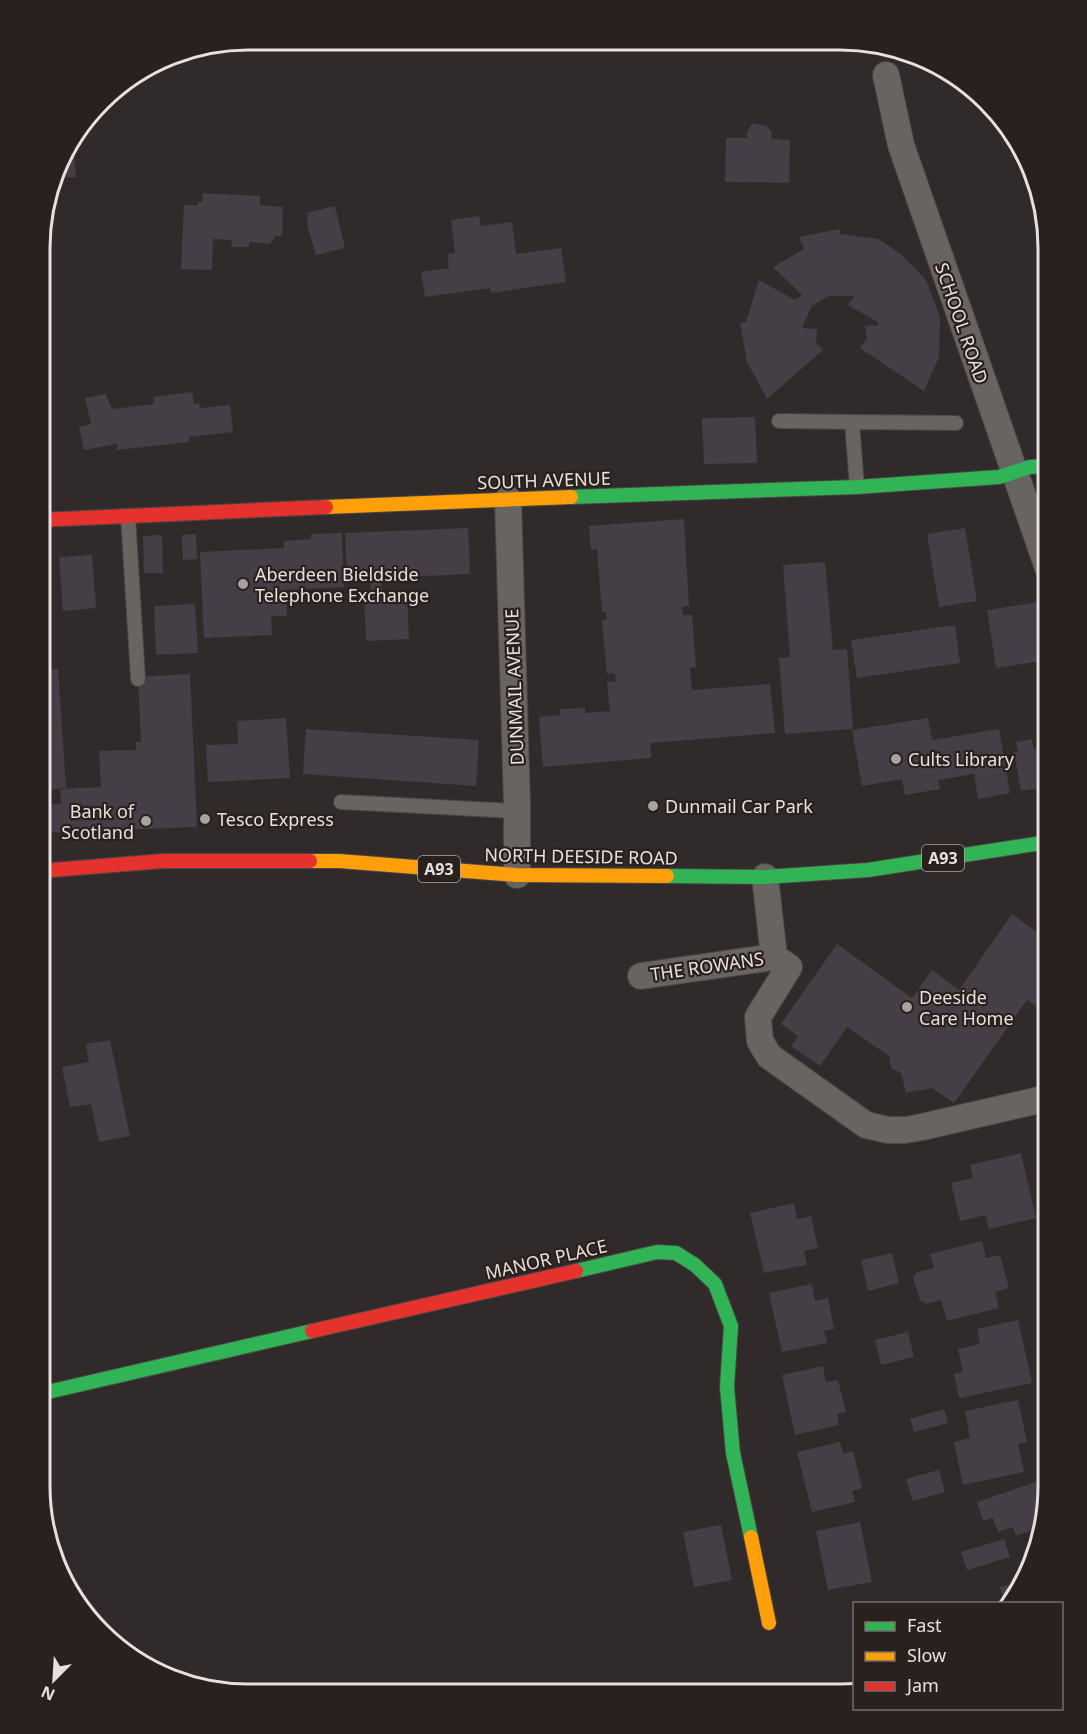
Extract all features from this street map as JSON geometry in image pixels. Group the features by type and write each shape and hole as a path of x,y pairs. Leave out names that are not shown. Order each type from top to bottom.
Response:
{"street":[{"name":"SCHOOL ROAD","path":"886,75 901,145 1038,538"},
{"name":"SOUTH AVENUE","path":"50,520 508,499 857,487 999,477 1038,467"},
{"name":"DUNMAIL AVENUE","path":"508,499 517,875"},
{"name":"NORTH DEESIDE ROAD","path":"50,871 163,861 339,861 517,875 765,877 868,870 1038,845"},
{"path":"765,877 774,957 789,967 758,1017 760,1041 769,1056 866,1125 888,1130 905,1130 1037,1100"},
{"name":"THE ROWANS","path":"640,976 774,957"},
{"name":"MANOR PLACE","path":"50,1391 657,1251 676,1253 695,1265 716,1284 731,1326 727,1387 733,1453 769,1623"}],"lane":[{"path":"779,421 956,423"},
{"path":"852,422 857,487"},
{"path":"128,516 138,679"},
{"path":"341,802 517,811"}],"building":[{"path":"752,124 766,125 772,132 771,139 790,140 789,183 725,182 726,138 747,138 747,132"},
{"path":"74,152 76,177 62,178"},
{"path":"203,193 260,196 260,205 283,207 282,236 275,236 270,244 249,242 249,247 231,247 232,240 213,239 212,270 181,269 184,205 198,205 198,202 202,202"},
{"path":"335,206 345,248 316,255 308,228 307,213"},
{"path":"479,216 481,226 512,222 516,254 561,248 566,282 491,293 490,288 425,297 421,272 449,268 447,254 455,253 451,220"},
{"path":"840,229 840,234 878,239 901,254 926,280 940,317 939,357 924,391 860,348 867,338 865,326 878,325 878,322 848,305 854,296 828,296 812,306 803,325 803,328 817,329 816,342 823,350 767,399 747,362 740,323 746,322 759,280 795,300 802,295 773,267 804,249 799,237"},
{"path":"192,392 194,404 199,403 200,408 230,405 233,432 189,437 189,442 117,450 117,444 84,450 79,427 91,424 85,398 106,394 112,409 154,404 153,397"},
{"path":"755,417 757,463 704,464 702,418"},
{"path":"684,519 689,606 682,607 683,615 692,615 696,667 690,668 692,690 770,684 775,733 650,743 651,758 543,767 539,717 560,715 560,709 585,708 585,713 610,711 607,682 616,681 615,673 607,674 602,620 607,619 606,612 602,612 597,549 591,550 589,526"},
{"path":"468,528 470,574 381,578 382,594 407,593 409,639 366,641 364,595 371,594 370,579 347,579 345,533"},
{"path":"965,528 977,601 939,607 927,534"},
{"name":"Aberdeen Bieldside Telephone Exchange","path":"342,533 344,587 286,590 287,616 271,616 272,635 204,638 200,552 284,548 284,541 311,539 311,534"},
{"path":"196,534 197,559 183,560 182,535"},
{"path":"162,535 163,573 144,573 143,536"},
{"path":"92,555 96,608 63,611 59,557"},
{"path":"825,562 833,650 847,649 853,729 785,734 779,658 790,657 783,565"},
{"path":"1038,602 1038,662 996,668 987,610"},
{"path":"195,604 198,653 156,655 154,606"},
{"path":"955,625 960,663 857,678 851,640"},
{"path":"50,669 58,669 66,788 50,789"},
{"path":"190,674 197,827 50,833 50,805 61,804 60,789 101,787 99,751 136,750 136,742 141,742 138,677"},
{"path":"286,718 290,778 208,782 206,745 238,744 237,721"},
{"path":"928,718 932,740 999,729 1010,793 978,799 974,774 938,780 940,789 905,795 902,779 862,786 852,730"},
{"path":"306,729 479,740 476,786 303,774"},
{"path":"1032,739 1034,750 1038,749 1038,788 1021,791 1014,752 1018,752 1016,742"},
{"name":"Deeside Care Home","path":"1012,914 1037,932 1037,1007 1027,1000 954,1103 932,1088 906,1093 901,1073 891,1068 889,1056 847,1027 820,1066 791,1046 798,1036 781,1024 837,944 912,998 932,970 959,990"},
{"path":"110,1040 130,1136 99,1142 91,1104 70,1107 62,1067 89,1062 86,1044"},
{"path":"1021,1153 1036,1218 989,1229 986,1215 960,1221 951,1183 973,1178 970,1165"},
{"path":"794,1203 797,1219 811,1216 818,1248 804,1251 807,1265 764,1273 750,1213"},
{"path":"982,1241 986,1258 1000,1255 1009,1288 995,1292 999,1308 947,1321 941,1300 926,1304 920,1300 913,1277 917,1272 934,1268 930,1254"},
{"path":"892,1253 899,1283 868,1291 861,1260"},
{"path":"812,1284 815,1301 828,1298 834,1329 824,1331 827,1343 782,1352 769,1293"},
{"path":"1018,1320 1032,1383 959,1398 954,1374 963,1372 958,1349 980,1344 977,1329"},
{"path":"908,1332 914,1357 881,1365 875,1340"},
{"path":"823,1366 826,1382 838,1380 846,1412 837,1414 839,1425 795,1435 782,1375"},
{"path":"1018,1400 1027,1442 1018,1444 1024,1472 963,1485 954,1442 970,1438 965,1411"},
{"path":"944,1409 948,1423 914,1432 910,1419"},
{"path":"840,1442 843,1454 853,1451 862,1488 852,1491 855,1502 812,1512 797,1452"},
{"path":"939,1470 945,1492 913,1501 906,1479"},
{"path":"1036,1482 1037,1485 1033,1530 1016,1536 1013,1527 998,1532 993,1518 983,1521 977,1502"},
{"path":"860,1522 872,1582 828,1590 816,1531"},
{"path":"721,1525 732,1580 694,1587 683,1532"},
{"path":"1004,1539 1010,1557 967,1570 961,1552"},
{"path":"1011,1584 1003,1598 1000,1587"}],"traffic: fast":[{"path":"571,497 857,487 999,477 1038,467"},
{"path":"667,876 765,877 868,870 1038,844"},
{"path":"576,1271 657,1252 676,1253 695,1265 715,1284 731,1326 727,1387 733,1453 751,1537"},
{"path":"50,1391 312,1331"}],"traffic: slow":[{"path":"326,507 571,497"},
{"path":"310,861 339,861 517,875 667,876"},
{"path":"751,1537 769,1623"}],"traffic: jam":[{"path":"50,520 326,507"},
{"path":"50,870 163,861 310,861"},
{"path":"312,1331 576,1271"}],"place":[{"name":"Aberdeen Bieldside Telephone Exchange","path":"243,584"},
{"name":"Cults Library","path":"896,759"},
{"name":"Dunmail Car Park","path":"653,806"},
{"name":"Tesco Express","path":"205,819"},
{"name":"Bank of Scotland","path":"146,821"},
{"name":"Deeside Care Home","path":"907,1007"}]}
